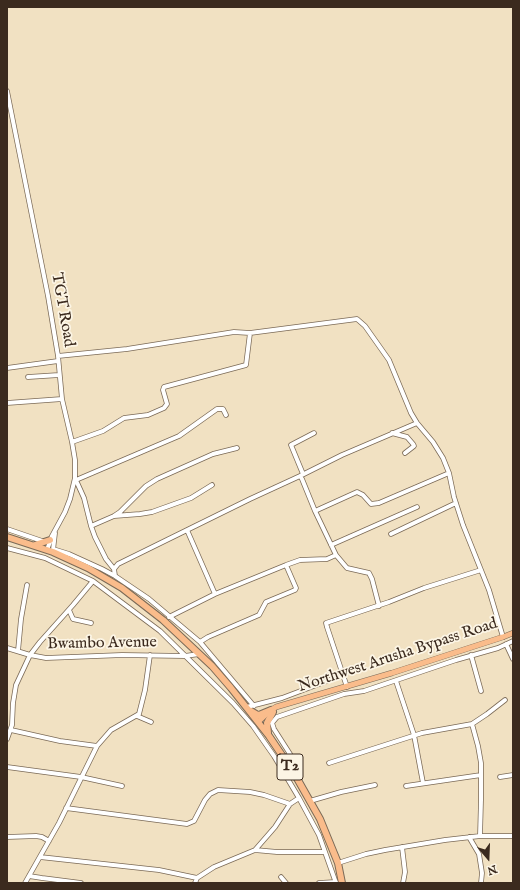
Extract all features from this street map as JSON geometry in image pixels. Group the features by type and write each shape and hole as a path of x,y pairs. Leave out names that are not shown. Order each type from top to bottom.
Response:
{"highway":[{"name":"T2","path":"7,536 51,550 88,568 122,588 163,620 212,666 250,707 259,723 284,758 310,801 320,820 338,863 338,883"},
{"path":"35,545 48,541"},
{"path":"250,707 253,713 259,715 272,711"},
{"path":"269,736 267,724 272,711"}],"main road":[{"name":"Northwest Arusha Bypass Road","path":"259,723 272,711 292,703 503,637 513,632"}],"street":[{"name":"TGT Road","path":"7,91 48,296 58,358 62,399 72,442 76,479 70,499 48,541 51,550"},
{"path":"7,368 58,358 234,332 250,333 357,319 365,326 388,360 411,413 438,450 449,473 456,503 493,602 503,637"},
{"path":"72,442 103,431 124,418 148,415 164,408 167,404 163,390 164,387 246,366 250,333"},
{"path":"28,377 59,375"},
{"path":"7,403 62,399"},
{"path":"115,576 114,570 106,559 91,526 84,498 76,479 179,436 217,409 223,409 226,415"},
{"path":"114,570 118,564 263,492 417,423"},
{"path":"314,433 291,445 315,511 336,555 347,568 354,571 366,572 370,575 379,606"},
{"path":"392,433 407,438 413,444 414,446 405,453"},
{"path":"91,526 114,516 127,506 146,486 157,480 213,454 237,448"},
{"path":"315,511 357,492 363,495 368,502 375,504 449,473"},
{"path":"114,516 152,512 190,498 212,485"},
{"path":"391,534 456,503"},
{"path":"331,546 417,507"},
{"path":"7,529 48,541"},
{"path":"55,530 51,550 69,554 115,576 149,600 200,642 250,707 289,696 343,675"},
{"path":"187,530 215,594"},
{"path":"7,548 45,558 93,581 160,630 233,703 253,726 274,756 319,835 338,883 319,883"},
{"path":"169,617 215,594 286,565 300,560 327,559 336,555"},
{"path":"200,642 208,637 259,615 266,602 296,589 286,565"},
{"path":"347,687 326,627 326,623 379,606 424,588 481,570"},
{"path":"7,739 11,730 14,693 20,675 30,655 48,632 93,581"},
{"path":"18,651 21,619 27,585"},
{"path":"69,610 73,619 91,622"},
{"path":"284,758 290,754 272,723 277,717 344,694 364,691 396,681 471,655 498,648 513,641"},
{"path":"506,644 513,659"},
{"name":"Bwambo Avenue","path":"7,648 46,658 122,655 185,656 199,654"},
{"path":"25,883 66,808 96,746 111,730 137,716 142,704 149,670 150,655"},
{"path":"471,655 481,691"},
{"path":"396,681 414,735 423,783"},
{"path":"329,763 414,735 472,724 505,700"},
{"path":"137,716 151,722"},
{"path":"472,724 480,754 480,836"},
{"path":"11,730 60,741 96,746"},
{"path":"7,767 81,777 122,786"},
{"path":"406,786 481,775"},
{"path":"500,777 513,776"},
{"path":"310,801 341,792 375,785"},
{"path":"66,808 187,824 194,821 205,800 210,794 218,790 250,792 290,804"},
{"path":"195,883 197,878 214,867 255,850 268,836 290,804 299,798"},
{"path":"7,837 36,836 49,840"},
{"path":"338,863 366,854 469,837 513,836"},
{"path":"469,837 479,854 482,873 481,883"},
{"path":"402,848 405,872 403,883"},
{"path":"255,850 277,852 325,852"},
{"path":"40,857 159,870 197,878"},
{"path":"29,876 81,883"},
{"path":"281,876 286,883"}]}
